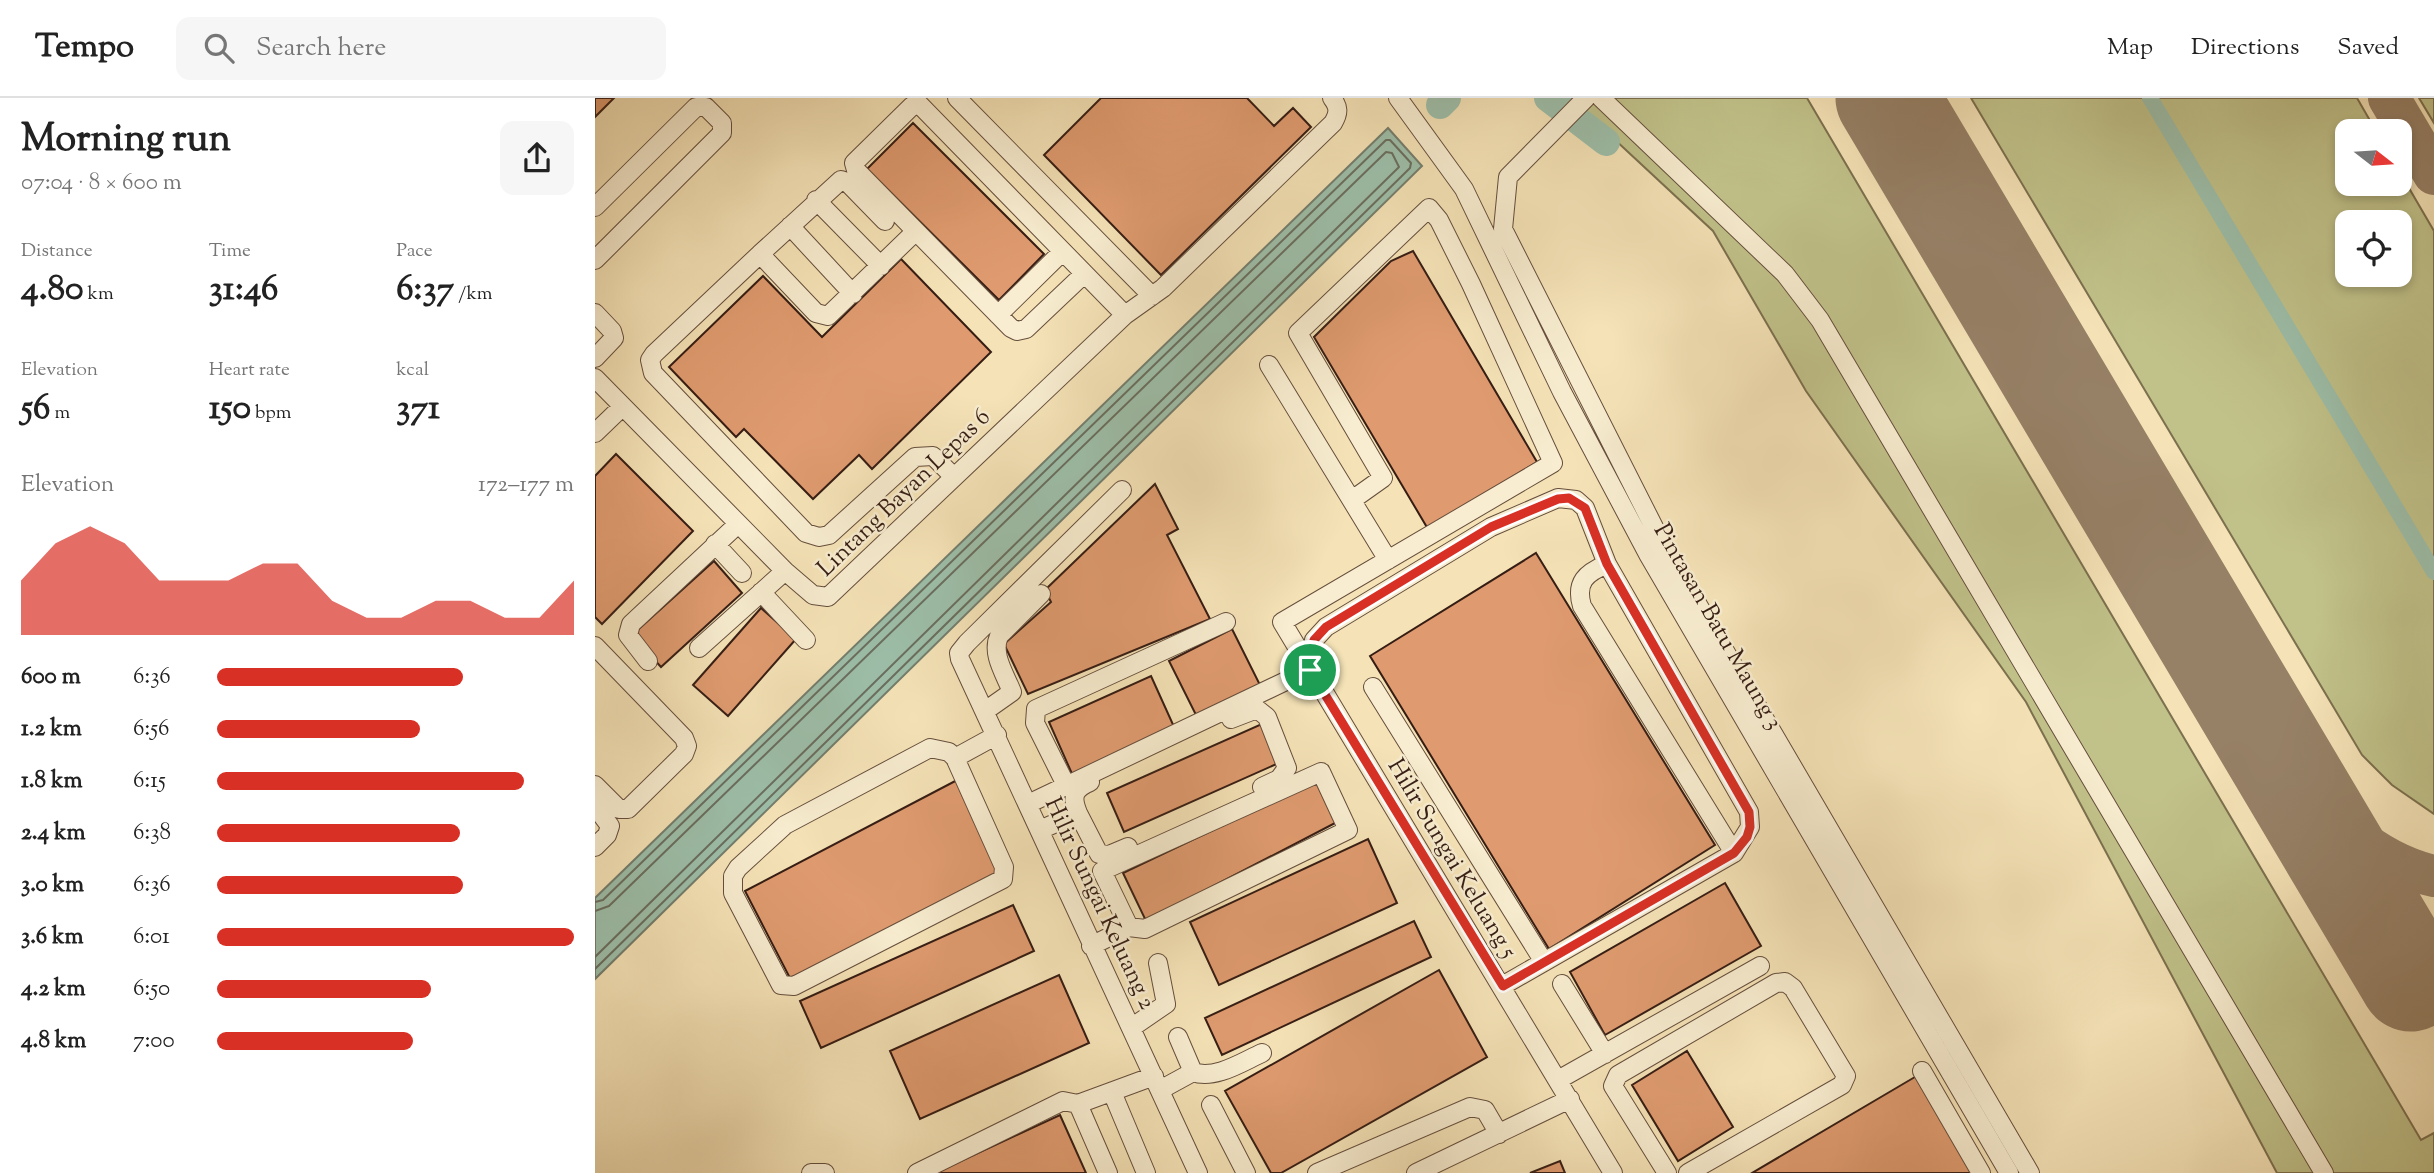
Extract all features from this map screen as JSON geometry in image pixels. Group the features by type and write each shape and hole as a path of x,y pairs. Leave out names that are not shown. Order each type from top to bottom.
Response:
{"street":[{"path":"957,98 1152,296"},
{"name":"Lintang Bayan Lepas 6","path":"595,378 785,571 813,595 828,597 953,476 1125,315 1152,296 1333,123 1337,116 1337,105 1332,98"},
{"name":"Pintasan Batu Maung 3","path":"1398,98 1464,189 1562,392 1649,556 2009,1173"},
{"path":"1586,98 1508,177 1503,229 1663,545 2030,1173"},
{"path":"1601,98 1776,264 1820,320 2324,1173"},
{"path":"1084,274 1026,329 1017,331 915,232 856,170 854,163 912,106 919,104 1125,315"},
{"path":"595,207 696,107 705,107 722,123 722,133 595,260"},
{"path":"885,221 847,182 841,180 816,200 654,354 650,360 653,373 806,533 819,537 829,536 915,457 933,456 953,476"},
{"path":"816,200 881,266"},
{"path":"1269,365 1388,560 1553,463 1471,284 1439,220 1429,208 1298,333 1383,478 1352,500"},
{"path":"790,226 853,294"},
{"path":"760,254 822,316 834,313 915,232"},
{"path":"998,315 1062,252"},
{"path":"595,313 614,334 612,341 595,358"},
{"path":"595,433 622,407"},
{"name":"Hilir Sungai Keluang 2","path":"1122,490 960,653 962,664 1091,946 1132,1028 1198,1173"},
{"path":"1028,804 1310,670 1314,640 1326,627 1491,527 1558,499 1576,499 1585,508 1607,564 1749,812 1750,827 1747,837 1734,853 1503,986"},
{"path":"648,661 628,635 631,624 738,524"},
{"path":"715,544 742,572"},
{"name":"Hilir Sungai Keluang 5","path":"1388,560 1282,622 1613,1173"},
{"path":"1607,564 1591,570 1582,580 1579,594 1582,606 1734,853"},
{"path":"699,648 785,571"},
{"path":"761,592 806,640"},
{"path":"1041,594 999,636 995,645 1012,692 1019,700 1031,700 1107,665"},
{"path":"1066,785 1035,723 1036,709 1226,622"},
{"path":"595,646 684,738 687,746 684,754 628,809 619,809 595,785"},
{"path":"1373,687 1544,962"},
{"path":"985,711 1012,692"},
{"path":"1257,709 1267,717 1286,760 1285,775 1279,779 1109,855 1104,856 1095,850 1078,813 1073,797 1081,786 1251,710 1257,709"},
{"path":"955,758 996,735"},
{"path":"930,748 949,752 955,758 1004,867 1003,879 794,986 781,985 733,893 733,876 738,868 785,825 930,748"},
{"path":"1091,946 1129,927 1145,929 1348,830 1321,772 1102,872 1129,927"},
{"path":"595,806 610,826 607,835 595,846"},
{"path":"1040,830 1078,813"},
{"path":"1132,1028 1166,1004 1158,963"},
{"path":"1558,1080 1760,966"},
{"path":"1667,1173 1613,1086 1618,1075 1776,983 1784,982 1793,988 1846,1076 1845,1081 1842,1086 1688,1173"},
{"path":"1562,984 1605,1054"},
{"path":"1178,1037 1193,1072"},
{"path":"917,1173 1063,1101 1078,1104 1112,1092 1193,1072 1203,1076 1213,1074 1262,1053"},
{"path":"1922,1071 1981,1173"},
{"path":"1112,1092 1146,1173"},
{"path":"1416,1173 1438,1168 1499,1133 1570,1099"},
{"path":"1078,1104 1108,1173"},
{"path":"1212,1105 1246,1173"},
{"path":"1317,1173 1470,1107 1485,1110 1499,1133"},
{"path":"811,1173 825,1173"}],"green space":[{"path":"1570,98 1807,98 2421,1140 2434,1133 2434,1173 2277,1173 2026,702 1806,391 1713,231"},
{"path":"1971,98 2357,98 2369,119 2335,119 2335,196 2412,196 2412,193 2434,231 2434,814 2392,785 2362,755"},
{"path":"2419,98 2434,98 2434,123"}],"water":[{"path":"1388,128 1422,166 595,979 595,898"}],"building":[{"path":"595,98 614,98 595,117"},
{"path":"1101,98 1247,98 1274,126 1293,108 1311,127 1161,275 1044,155"},
{"path":"913,123 1044,254 999,300 867,169"},
{"path":"1413,251 1537,462 1428,529 1314,337 1391,261"},
{"path":"901,259 991,352 872,469 859,455 813,499 744,429 736,437 669,367 763,276 822,337"},
{"path":"616,454 693,531 602,624 595,617 595,476"},
{"path":"1155,484 1178,529 1167,535 1210,619 1028,694 1004,644 1051,602 1045,590"},
{"path":"1536,553 1715,845 1549,949 1370,656"},
{"path":"714,561 742,593 661,667 632,635"},
{"path":"761,608 796,639 728,716 693,685"},
{"path":"1232,629 1260,685 1197,717 1169,661"},
{"path":"1151,676 1175,729 1073,776 1049,722"},
{"path":"1264,723 1281,762 1124,832 1107,793"},
{"path":"961,778 1000,874 792,982 745,891"},
{"path":"1318,780 1339,821 1146,921 1123,873"},
{"path":"1368,839 1397,903 1219,985 1190,922"},
{"path":"1725,883 1761,946 1605,1035 1570,972"},
{"path":"1013,905 1034,951 821,1048 800,1001"},
{"path":"1414,921 1431,957 1222,1055 1205,1018"},
{"path":"1439,970 1487,1057 1281,1173 1271,1173 1225,1091"},
{"path":"1059,975 1089,1043 920,1119 890,1051"},
{"path":"1687,1051 1733,1127 1678,1161 1632,1085"},
{"path":"1920,1074 1977,1173 1752,1173"},
{"path":"1060,1115 1086,1173 935,1173"},
{"path":"1560,1161 1565,1173 1530,1173"}],"waterway":[{"path":"1440,105 1447,98"},
{"path":"1548,98 1565,111"},
{"path":"2150,98 2434,572"},
{"path":"1576,119 1606,142"}],"taxiway":[{"path":"2389,98 2434,174"},
{"path":"2287,770 2318,804 2352,835 2390,860 2434,876"}],"runway":[{"path":"1887,98 2411,980"}],"route":[{"path":"1558,499 1576,499 1585,508 1607,564 1749,812 1750,827 1747,837 1734,853 1503,986 1310,670 1311,648 1314,640 1326,627 1491,527 1558,499"}]}
